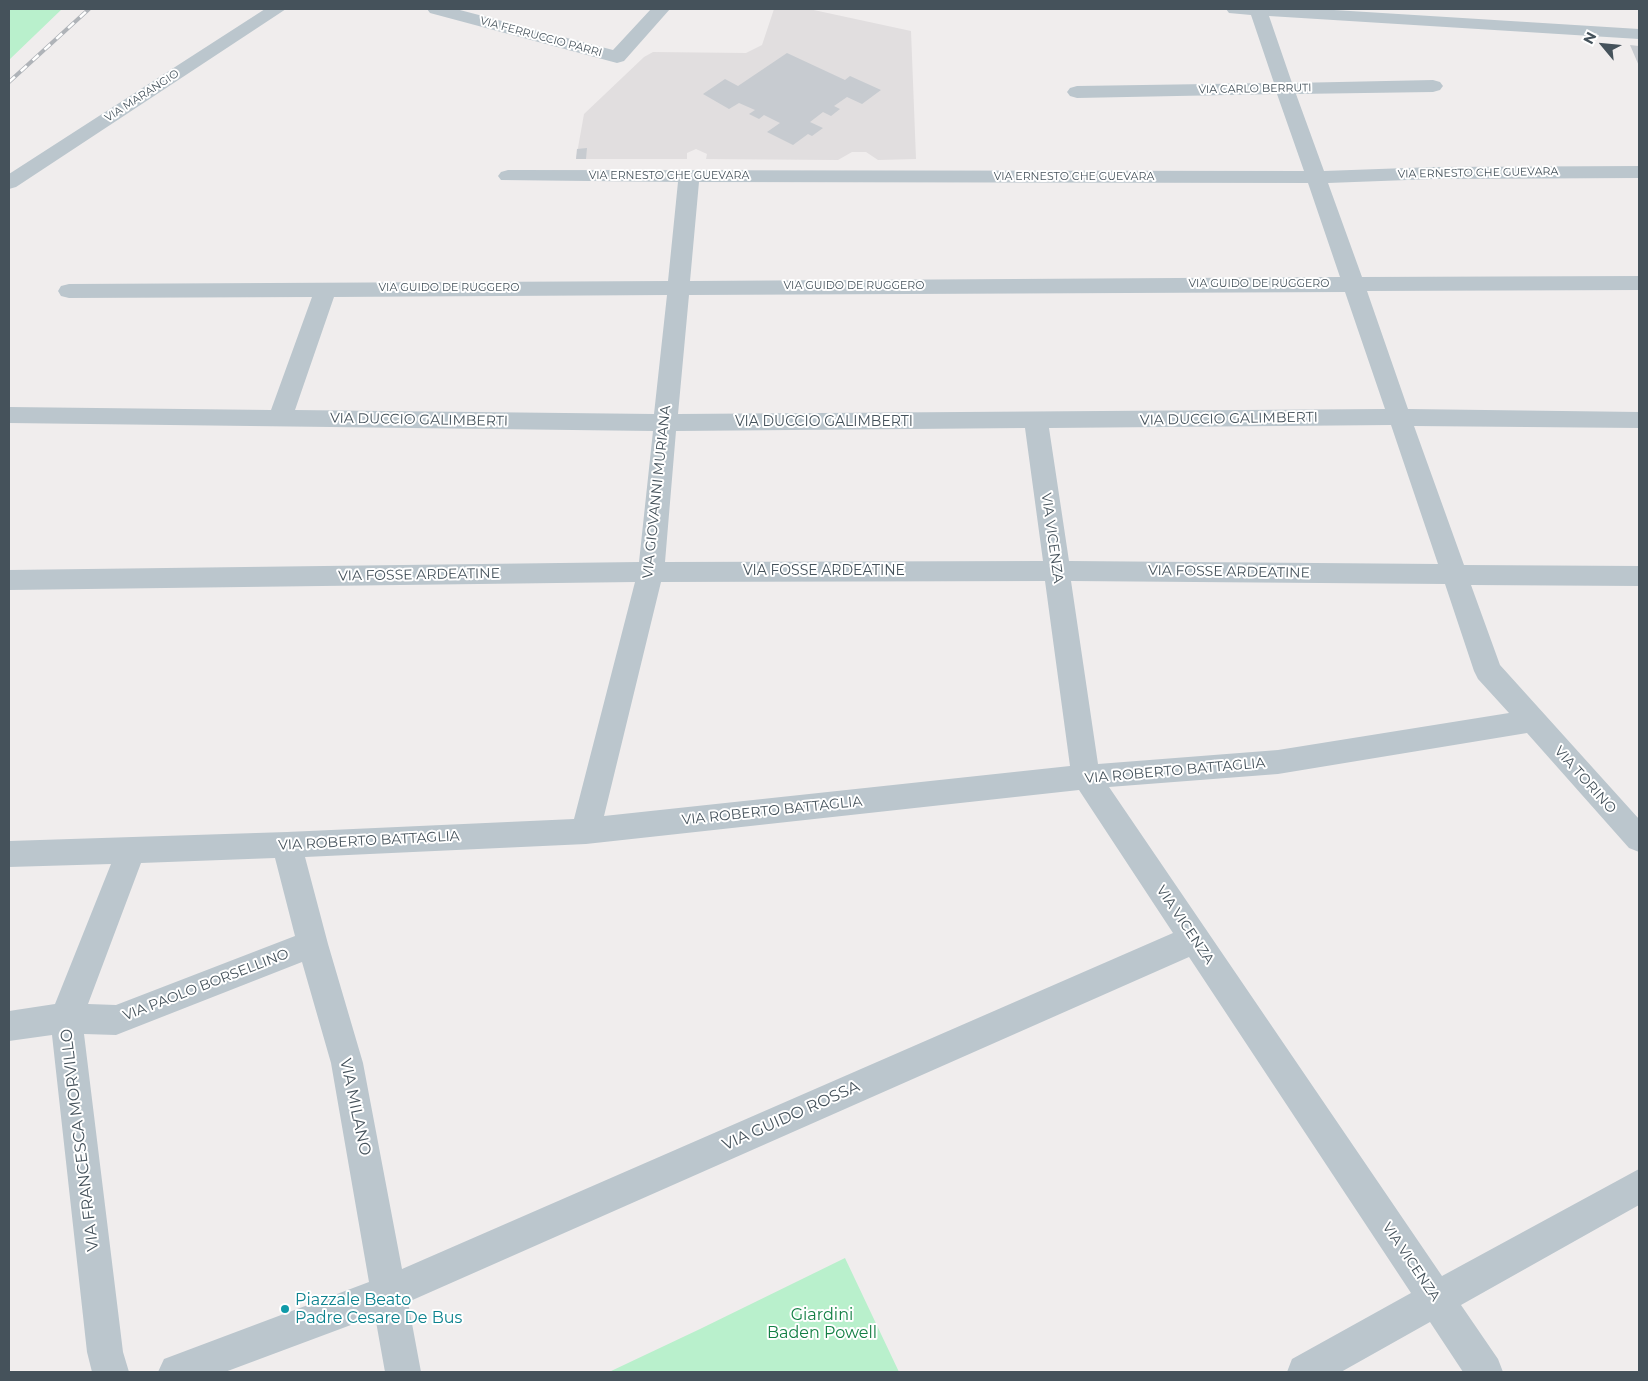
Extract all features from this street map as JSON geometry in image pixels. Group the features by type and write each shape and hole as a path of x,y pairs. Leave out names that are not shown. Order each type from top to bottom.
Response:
{"street":[{"name":"VIA MARANGIO","path":"9,183 277,9"},
{"name":"VIA FERRUCCIO PARRI","path":"436,9 617,57 661,9"},
{"path":"1247,10 1639,34"},
{"name":"VIA TORINO","path":"1247,10 1284,88 1488,671 1639,839"},
{"name":"VIA CARLO BERRUTI","path":"1077,92 1432,86"},
{"name":"VIA ERNESTO CHE GUEVARA","path":"508,176 1315,178 1434,172 1639,172"},
{"name":"VIA GIOVANNI MURIANA","path":"586,831 651,572 689,176"},
{"name":"VIA GUIDO DE RUGGERO","path":"68,291 1639,283"},
{"path":"280,418 326,289"},
{"name":"VIA DUCCIO GALIMBERTI","path":"9,415 665,423 1400,417 1639,420"},
{"name":"VIA VICENZA","path":"1036,421 1086,777 1485,1372"},
{"name":"VIA FOSSE ARDEATINE","path":"9,580 651,572 1056,570 1639,576"},
{"name":"VIA ROBERTO BATTAGLIA","path":"9,854 287,845 586,831 1086,777 1278,762 1532,721"},
{"name":"VIA MILANO","path":"287,845 312,944 347,1063 377,1218 388,1293 403,1372"},
{"name":"VIA FRANCESCA MORVILLO","path":"108,1362 66,1018 131,850"},
{"name":"VIA GUIDO ROSSA","path":"177,1372 388,1293 1195,939"},
{"name":"VIA PAOLO BORSELLINO","path":"9,1026 66,1018 116,1020 312,944"},
{"path":"1305,1372 1639,1186"}],"shaded area":[{"path":"774,9 809,9 911,31 916,159 878,160 866,152 852,152 838,160 706,159 707,154 696,149 687,153 687,159 576,159 584,114 644,57 653,52 746,53 762,45"}],"green space":[{"path":"9,9 62,9 9,60"},
{"name":"Giardini Baden Powell","path":"845,1258 899,1372 609,1372 700,1329"}],"building":[{"path":"1630,45 1639,46 1639,66"},
{"path":"787,53 845,80 850,76 881,90 862,104 847,97 834,106 840,109 831,116 823,112 810,122 823,128 812,136 808,134 793,145 767,132 780,123 764,115 759,119 749,114 755,110 739,103 729,109 703,94 725,79 738,86"},
{"path":"587,148 586,159 576,159 577,149"}],"railway":[{"path":"9,82 89,9"}],"place":[{"name":"Piazzale Beato Padre Cesare De Bus","path":"285,1309"}]}
